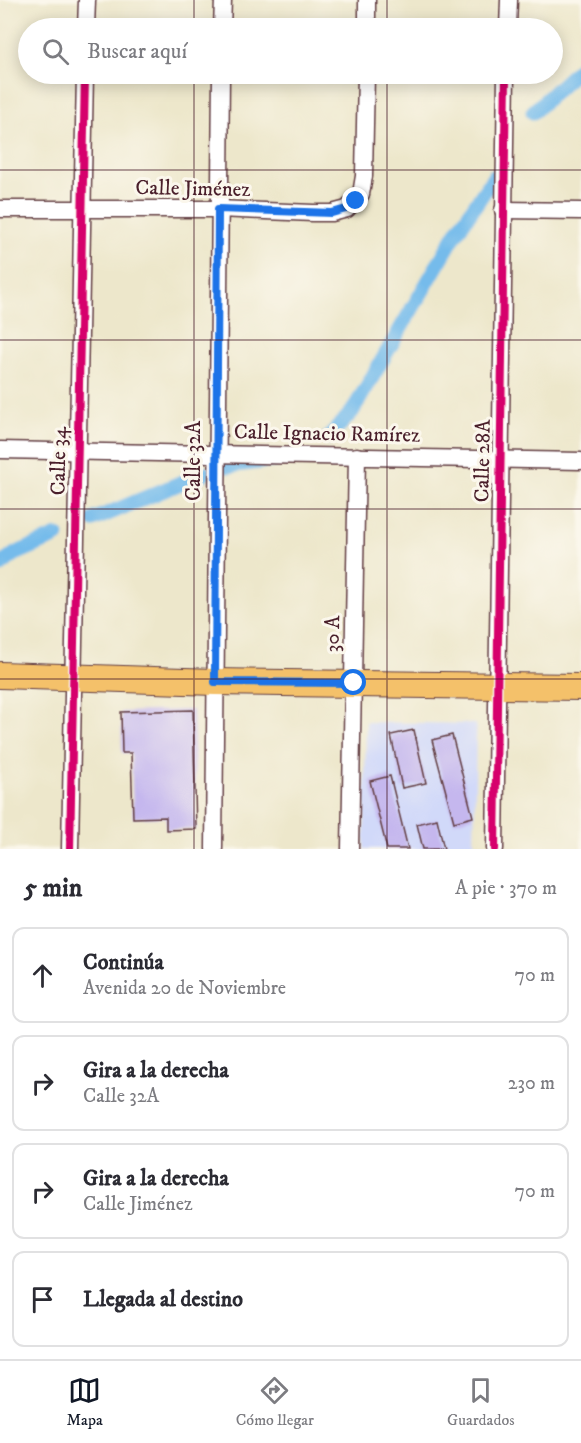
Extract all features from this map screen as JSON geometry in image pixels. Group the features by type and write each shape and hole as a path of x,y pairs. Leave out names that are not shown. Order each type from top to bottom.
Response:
{"main road":[{"path":"0,675 73,686"},
{"path":"0,692 73,686 497,693 581,687"},
{"path":"497,693 581,703"}],"street":[{"path":"86,18 87,0"},
{"path":"222,18 223,0"},
{"path":"367,0 367,18"},
{"path":"508,0 508,18"},
{"name":"Calle 34","path":"70,849 85,84"},
{"name":"Calle 32A","path":"213,849 221,84"},
{"name":"Calle Jiménez","path":"0,209 218,209 332,213 346,209 361,194 364,176 366,84"},
{"name":"Calle 28A","path":"495,849 506,84"},
{"path":"503,210 581,211"},
{"name":"Calle Ignacio Ramírez","path":"0,450 581,461"},
{"name":"30 A","path":"350,849 357,456"}],"shaded area":[{"path":"366,722 476,724 474,849 364,849"}],"building":[{"path":"193,710 196,829 166,830 166,817 133,818 131,753 122,753 121,712"},
{"path":"414,730 426,783 402,788 391,735"},
{"path":"452,735 473,817 454,822 432,740"},
{"path":"390,776 408,849 387,849 370,781"},
{"path":"437,819 444,849 423,849 417,824"}],"waterway":[{"path":"563,84 581,67"},
{"path":"533,112 563,84"},
{"path":"329,437 352,412 455,235 494,177"},
{"path":"228,466 275,460"},
{"path":"93,520 204,473"},
{"path":"0,566 15,554 57,536"}],"cycle path":[{"path":"70,849 85,84"},
{"path":"495,849 506,84"}],"route":[{"path":"354,683 215,682 218,209 332,213 346,209 356,201"}]}
